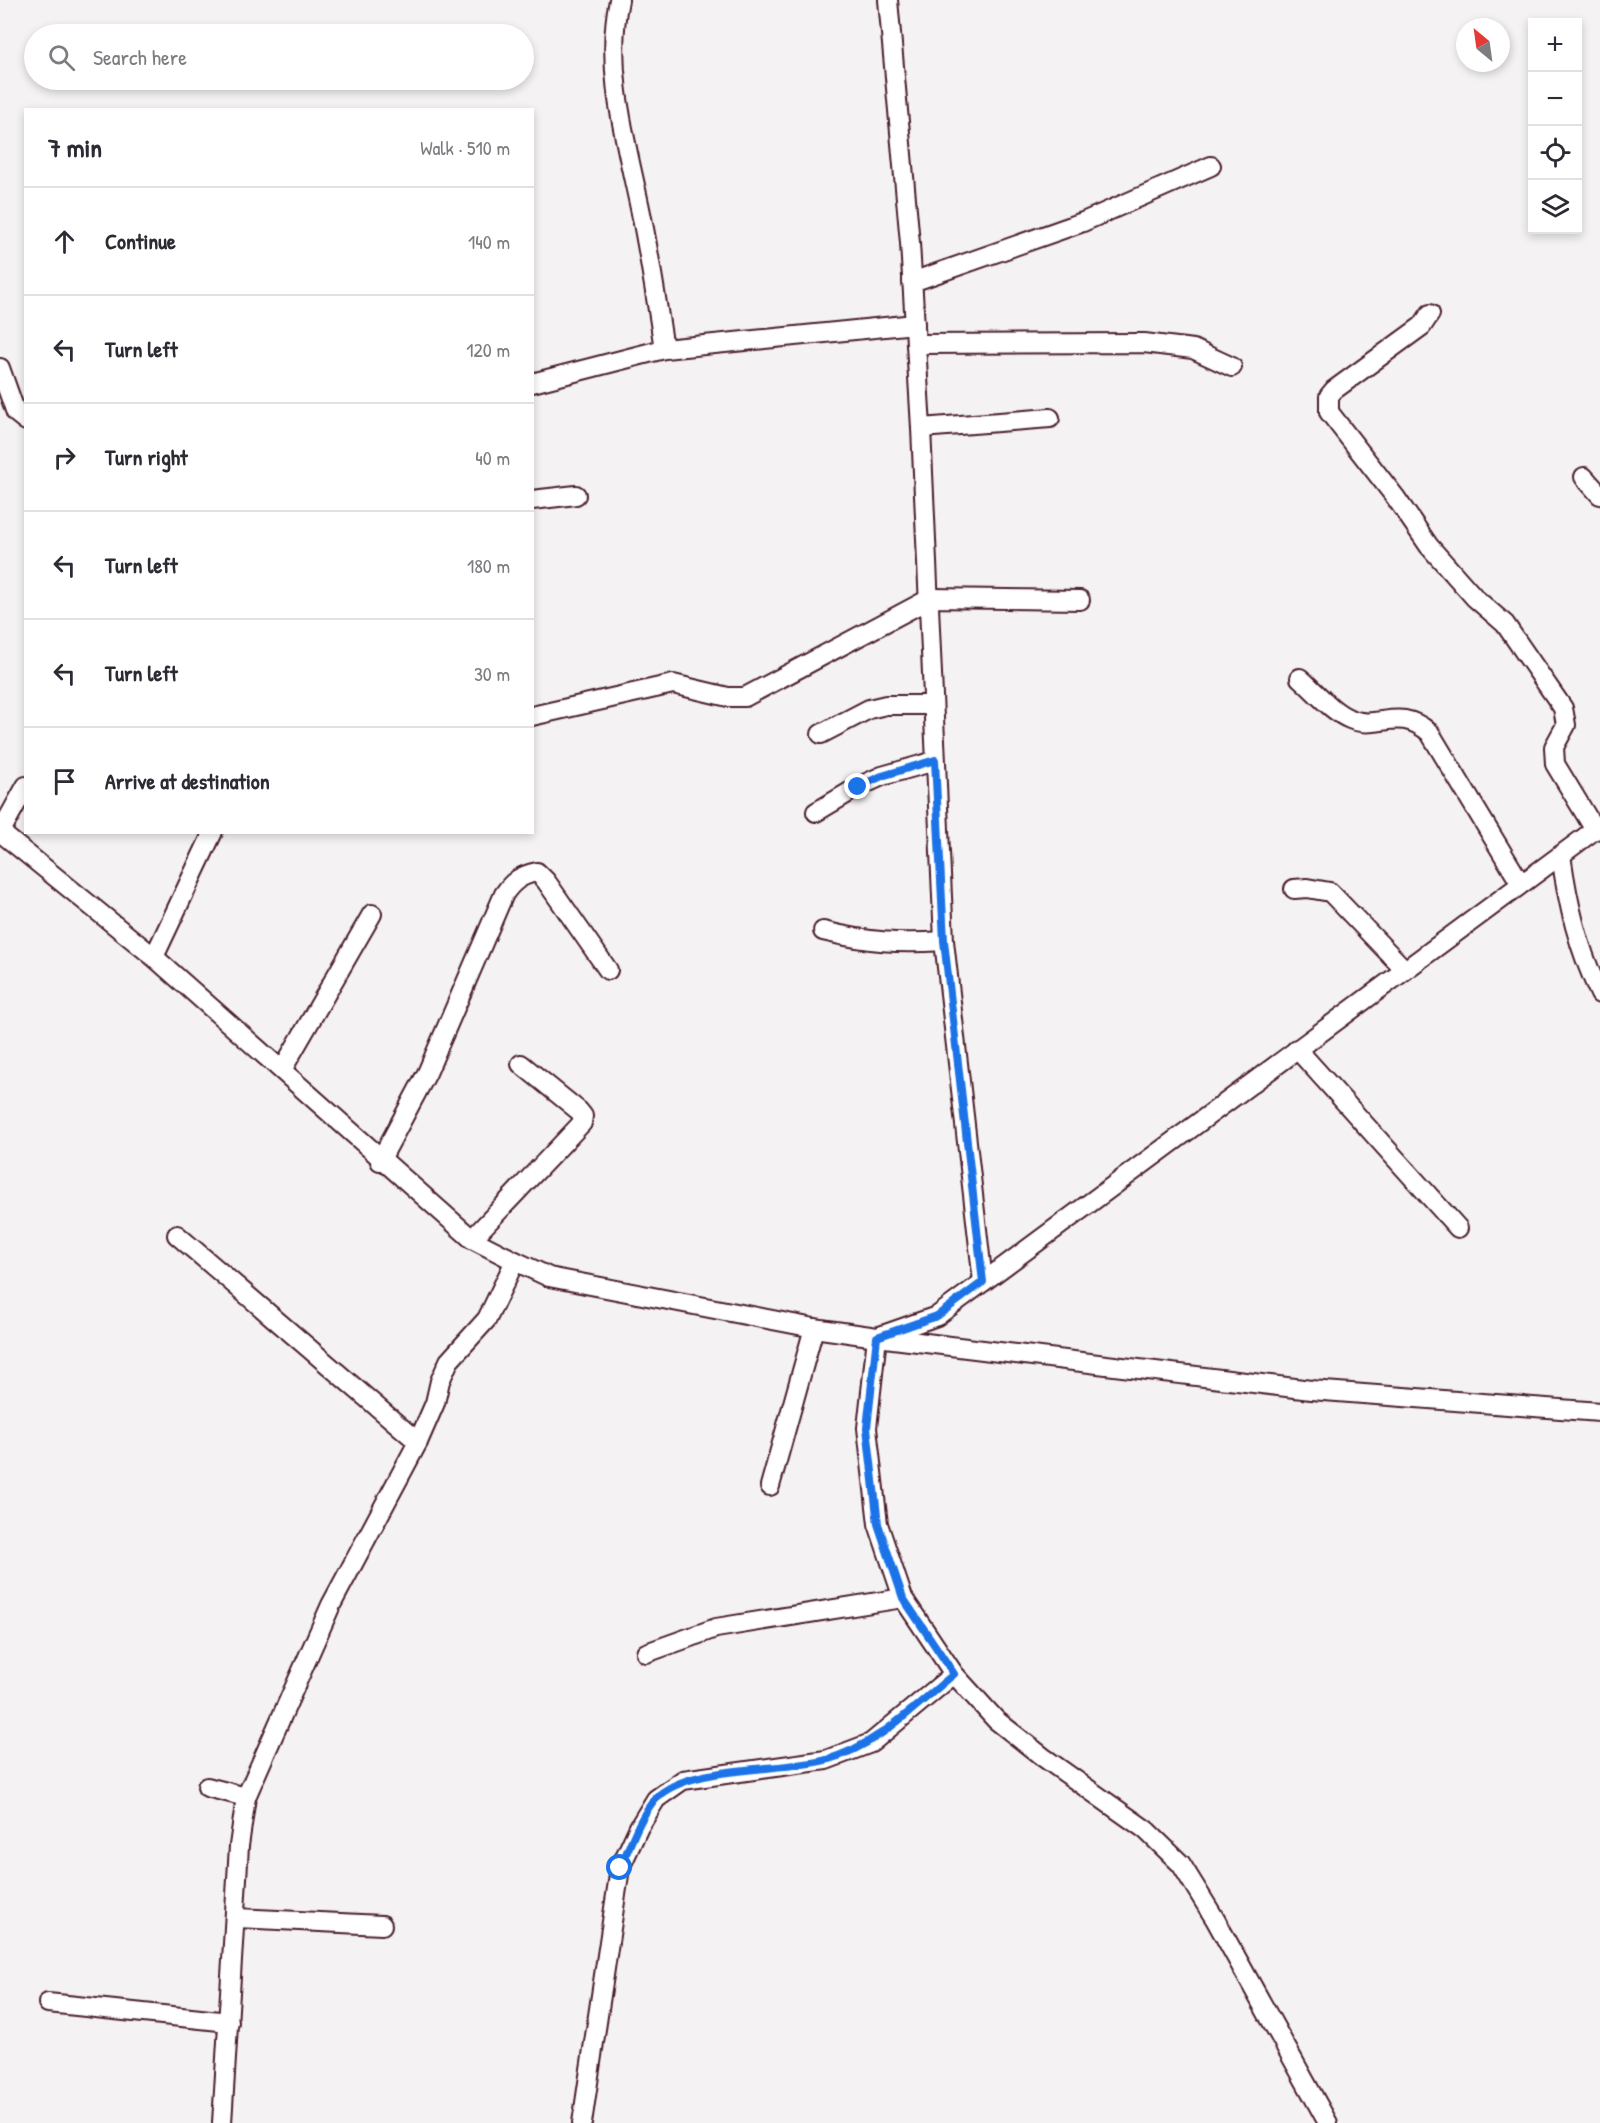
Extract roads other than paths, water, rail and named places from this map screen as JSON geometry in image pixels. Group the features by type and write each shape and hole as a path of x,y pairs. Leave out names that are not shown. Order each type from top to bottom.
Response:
{"street":[{"path":"619,0 615,19 615,56 621,114 664,349"},
{"path":"888,0 915,324 931,598 935,760 944,941 983,1282"},
{"path":"912,282 1083,222 1211,166"},
{"path":"877,1337 937,1316 1598,828 1553,756 1554,747 1566,725 1563,708 1505,624 1475,598 1428,546 1396,498 1329,412 1329,396 1334,390 1422,326 1430,314"},
{"path":"534,382 664,349 915,324"},
{"path":"916,344 1144,343 1193,349 1232,367"},
{"path":"0,368 16,413 24,420"},
{"path":"921,428 1050,418"},
{"path":"1584,477 1600,495"},
{"path":"534,500 576,495"},
{"path":"534,716 673,684 728,697 745,697 931,598 1080,600"},
{"path":"1300,678 1351,720 1366,722 1405,720 1419,724 1430,734 1521,884"},
{"path":"821,734 878,707 933,705"},
{"path":"816,812 874,779 935,760"},
{"path":"24,790 0,832 154,957 282,1070 380,1161 472,1239 549,1278 814,1328 877,1337 1311,1390 1600,1412"},
{"path":"154,957 212,834"},
{"path":"1561,855 1573,926 1585,962 1600,994"},
{"path":"380,1161 427,1073 504,894 511,884 523,875 537,872 546,881 608,970"},
{"path":"1294,889 1307,888 1330,892 1405,970"},
{"path":"282,1070 372,914"},
{"path":"823,931 865,941 899,944 944,941"},
{"path":"1297,1049 1458,1228"},
{"path":"472,1239 582,1123 583,1116 579,1111 521,1064"},
{"path":"177,1235 418,1442"},
{"path":"222,2123 237,1918 239,1846 246,1797 331,1605 418,1442 435,1403 440,1381 449,1361 487,1319 515,1262"},
{"path":"770,1485 814,1328"},
{"path":"877,1337 867,1428 878,1524 903,1598 954,1674 996,1720 1043,1757 1146,1830 1181,1864 1215,1918 1328,2123"},
{"path":"646,1653 716,1628 903,1598"},
{"path":"582,2123 620,1868 639,1827 656,1799 683,1780 826,1760 871,1743 954,1674"},
{"path":"207,1787 246,1797"},
{"path":"237,1918 382,1925"},
{"path":"48,2003 229,2022"}]}
